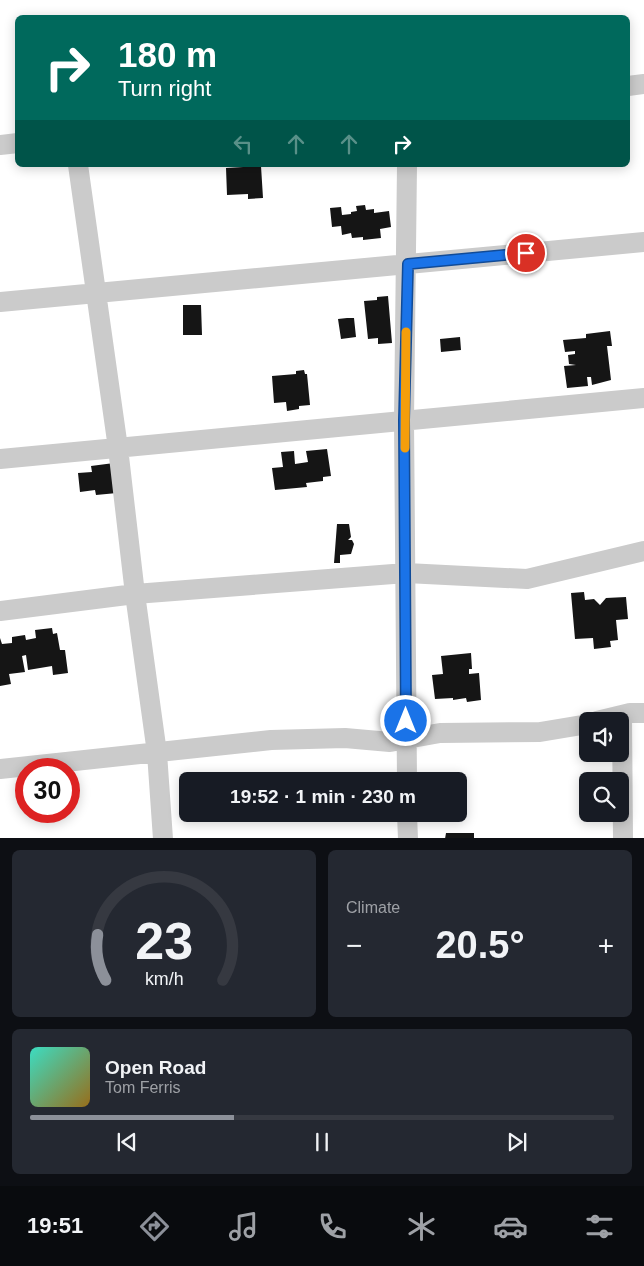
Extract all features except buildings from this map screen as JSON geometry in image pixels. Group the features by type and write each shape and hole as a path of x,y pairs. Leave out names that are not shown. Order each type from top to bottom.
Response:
{"street":[{"path":"630,86 644,84"},
{"path":"0,145 15,143"},
{"path":"78,167 118,448 134,594 157,752 162,838"},
{"path":"407,167 408,264 404,420 407,772"},
{"path":"0,302 644,242"},
{"path":"0,459 644,398"},
{"path":"0,612 134,594 406,573 527,579 644,551"},
{"path":"629,714 644,713"},
{"path":"0,769 271,740 344,738 390,742 440,733 540,732 579,726"},
{"path":"622,762 623,838"},
{"path":"407,822 408,838"}],"slow traffic":[{"path":"405,448 406,332"}],"route":[{"path":"406,721 404,420 408,264 526,253"}]}
